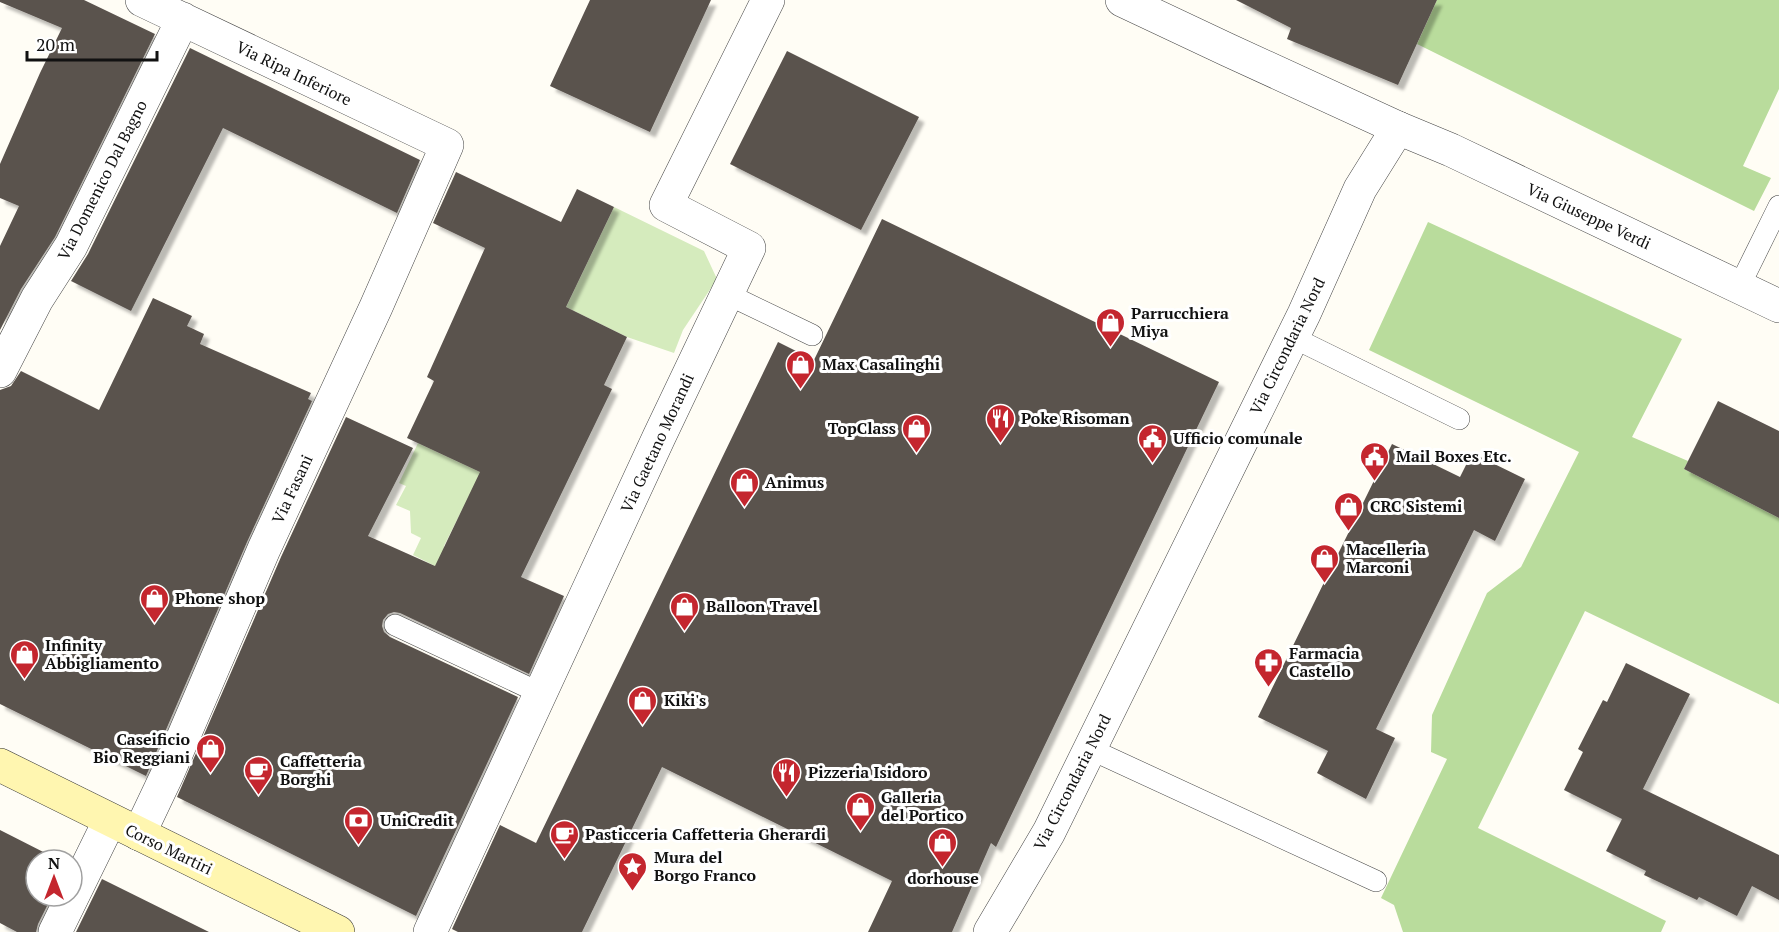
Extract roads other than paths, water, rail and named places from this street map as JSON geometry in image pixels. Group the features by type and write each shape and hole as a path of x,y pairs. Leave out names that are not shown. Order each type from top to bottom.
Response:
{"main road":[{"name":"Corso Martiri","path":"0,765 338,932"}],"street":[{"name":"Via Ripa Inferiore","path":"142,0 447,145"},
{"name":"Via Gaetano Morandi","path":"430,932 749,248 666,206 768,0"},
{"path":"1122,0 1398,128"},
{"name":"Via Domenico Dal Bagno","path":"0,370 37,299 71,246 183,19"},
{"name":"Via Giuseppe Verdi","path":"1398,128 1462,155 1779,306"},
{"name":"Via Circondaria Nord","path":"990,932 1049,832 1292,336 1360,189 1398,128"},
{"name":"Via Fasani","path":"139,834 167,775 264,549 376,307 447,145"},
{"path":"55,932 110,820"}],"lane":[{"path":"1739,287 1779,206"},
{"path":"727,294 812,335"},
{"path":"1292,336 1459,419"},
{"path":"395,625 540,693"},
{"path":"1090,749 1376,881"}],"place":[{"name":"Parrucchiera Miya","path":"1110,348"},
{"name":"Max Casalinghi","path":"801,390"},
{"name":"Poke Risoman","path":"1000,444"},
{"name":"TopClass","path":"917,454"},
{"name":"Ufficio comunale","path":"1152,464"},
{"name":"Mail Boxes Etc.","path":"1375,482"},
{"name":"Animus","path":"744,508"},
{"name":"CRC Sistemi","path":"1349,532"},
{"name":"Macelleria Marconi","path":"1325,584"},
{"name":"Phone shop","path":"154,624"},
{"name":"Balloon Travel","path":"685,632"},
{"name":"Infinity Abbigliamento","path":"24,680"},
{"name":"Farmacia Castello","path":"1268,688"},
{"name":"Kiki's","path":"643,726"},
{"name":"Caseificio Bio Reggiani","path":"211,774"},
{"name":"Caffetteria Borghi","path":"259,796"},
{"name":"Pizzeria Isidoro","path":"787,798"},
{"name":"Galleria del Portico","path":"860,832"},
{"name":"UniCredit","path":"359,846"},
{"name":"Pasticceria Caffetteria Gherardi","path":"564,860"},
{"name":"dorhouse","path":"943,868"},
{"name":"Mura del Borgo Franco","path":"633,892"}]}
